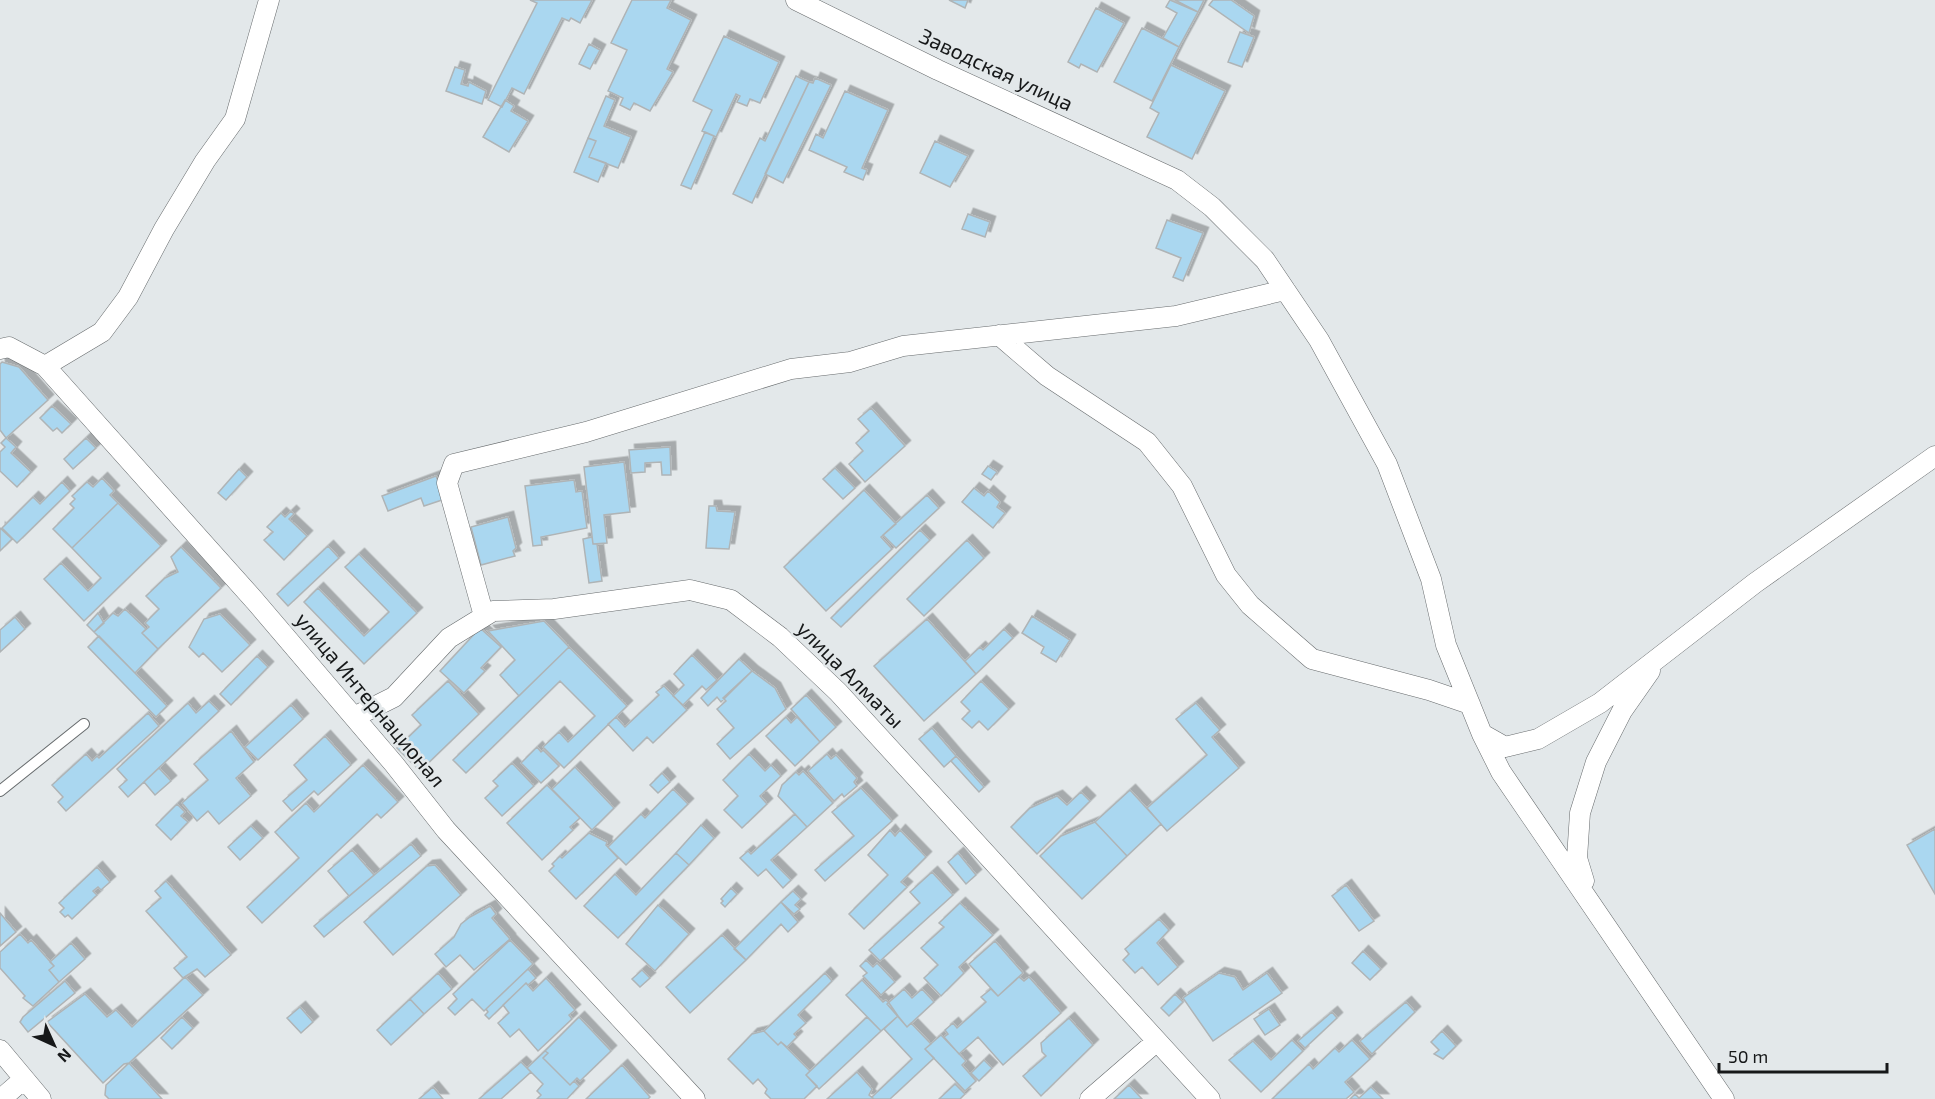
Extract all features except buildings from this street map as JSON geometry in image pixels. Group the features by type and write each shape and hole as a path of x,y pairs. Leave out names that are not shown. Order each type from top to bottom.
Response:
{"street":[{"path":"45,366 102,332 128,297 164,229 205,161 235,119 269,0"},
{"name":"Заводская улица","path":"796,0 938,70 1178,180 1212,207 1265,260 1319,340 1387,464 1431,579 1446,645 1482,734 1501,772 1592,903"},
{"path":"484,616 447,483 454,464 586,432 791,369 850,362 903,346 1176,316 1286,290"},
{"path":"999,335 1047,376 1147,442 1182,486 1226,575 1250,605 1312,659 1429,690 1470,704"},
{"name":"улица Интернационал","path":"0,349 9,347 45,366 209,548 354,717 446,830 695,1099"},
{"path":"1482,734 1505,747 1538,740 1600,703 1755,583 1935,456"},
{"name":"улица Алматы","path":"354,717 394,697 449,638 493,610 554,609 690,590 731,600 780,637 838,692 1210,1099"},
{"path":"1660,657 1622,711 1596,762 1580,813 1577,858 1592,903 1724,1099"},
{"path":"1089,1099 1157,1041"},
{"path":"0,1050 41,1099"},
{"path":"1,1099 24,1079"}],"lane":[{"path":"0,791 84,724"}]}
